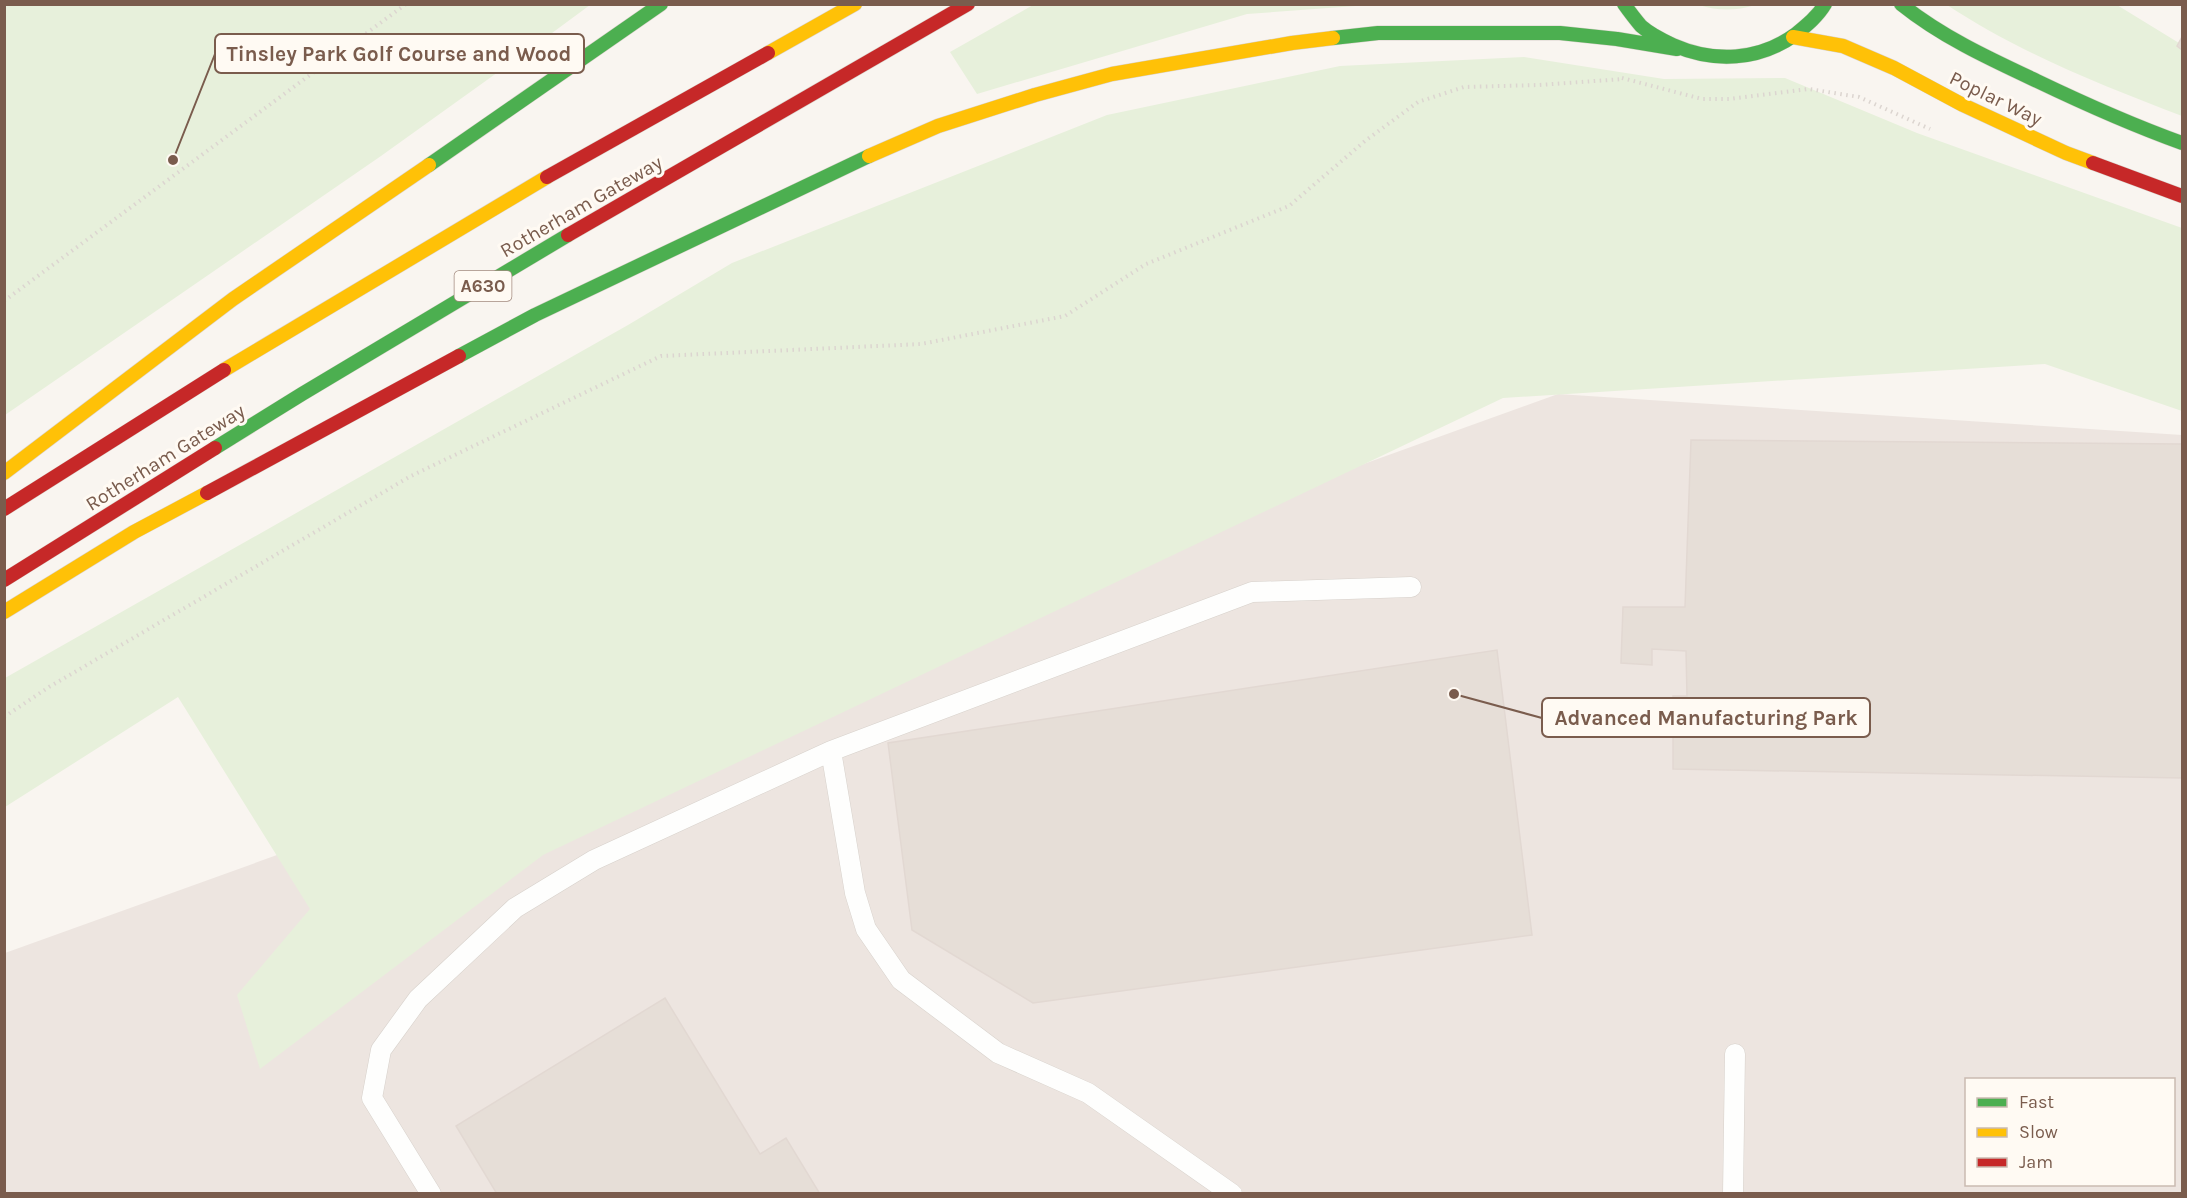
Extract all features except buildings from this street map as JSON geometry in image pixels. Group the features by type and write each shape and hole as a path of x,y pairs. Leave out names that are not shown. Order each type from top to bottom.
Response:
{"main road":[{"path":"4,473 233,298 661,4"},
{"name":"Rotherham Gateway","path":"4,509 279,336 473,220 855,4"},
{"name":"Rotherham Gateway","path":"4,580 292,401 556,242 968,4"},
{"path":"1624,4 1643,28 1677,49"},
{"path":"4,612 134,532 535,315 844,167 938,126 1035,95 1112,74 1204,57 1378,33 1560,33 1617,39 1677,49 1700,56 1724,58 1748,56 1771,49 1793,37 1825,4"},
{"name":"Poplar Way","path":"1901,4 1926,24 2000,64 2124,122 2182,143"},
{"name":"Poplar Way","path":"1793,37 1843,46 1894,68 1963,105 2066,153 2182,196"}],"lane":[{"path":"431,1194 372,1098 381,1050 418,999 515,908 594,860 831,751 1252,592 1411,587"},
{"path":"831,751 855,893 866,929 901,980 998,1053 1088,1093 1232,1194"},
{"path":"1733,1194 1735,1054"}],"path":[{"path":"4,301 406,4"},
{"path":"1612,75 1702,99 1729,99 1809,89 1859,98 1935,131"},
{"path":"4,717 49,687 411,476 661,356 921,344 1065,316 1146,264 1289,206 1365,141 1418,102 1464,87 1623,79"}],"shaded area":[{"path":"1558,394 2182,435 2182,1193 5,1194 5,953"}],"green space":[{"path":"4,5 590,5 381,156 5,415"},
{"path":"1033,5 1369,5 1247,14 977,94 950,52"},
{"path":"1699,5 1755,5 1727,10"},
{"path":"1947,5 2117,5 2179,43 2177,46 2182,50 2182,116 2091,80 2032,53"},
{"path":"1524,57 1664,79 1785,78 1917,133 2182,228 2182,411 2045,364 1503,398 543,855 260,1069 237,995 310,909 178,697 5,807 5,678 628,325 732,263 1107,115 1340,66"}],"traffic: fast":[{"path":"429,165 661,4"},
{"path":"1624,4 1641,26 1660,39 1689,51 1720,57 1752,54 1782,43 1808,24 1825,4"},
{"path":"1901,4 1933,27 1984,56 2091,106 2182,143"},
{"path":"1333,38 1378,33 1560,33 1677,49"},
{"path":"459,356 535,315 869,156"},
{"path":"215,448 568,235"}],"traffic: slow":[{"path":"768,53 855,4"},
{"path":"1793,37 1843,46 1894,68 1963,105 2066,153 2093,163"},
{"path":"869,156 938,126 1035,95 1112,74 1333,38"},
{"path":"4,473 233,299 429,165"},
{"path":"224,370 547,177"},
{"path":"4,612 134,532 207,493"}],"traffic: jam":[{"path":"568,235 968,4"},
{"path":"547,177 768,53"},
{"path":"2093,163 2182,196"},
{"path":"207,493 459,356"},
{"path":"4,509 224,370"},
{"path":"4,580 215,448"}],"place":[{"name":"Tinsley Park Golf Course and Wood","path":"173,160"},
{"name":"Advanced Manufacturing Park","path":"1454,694"}]}
